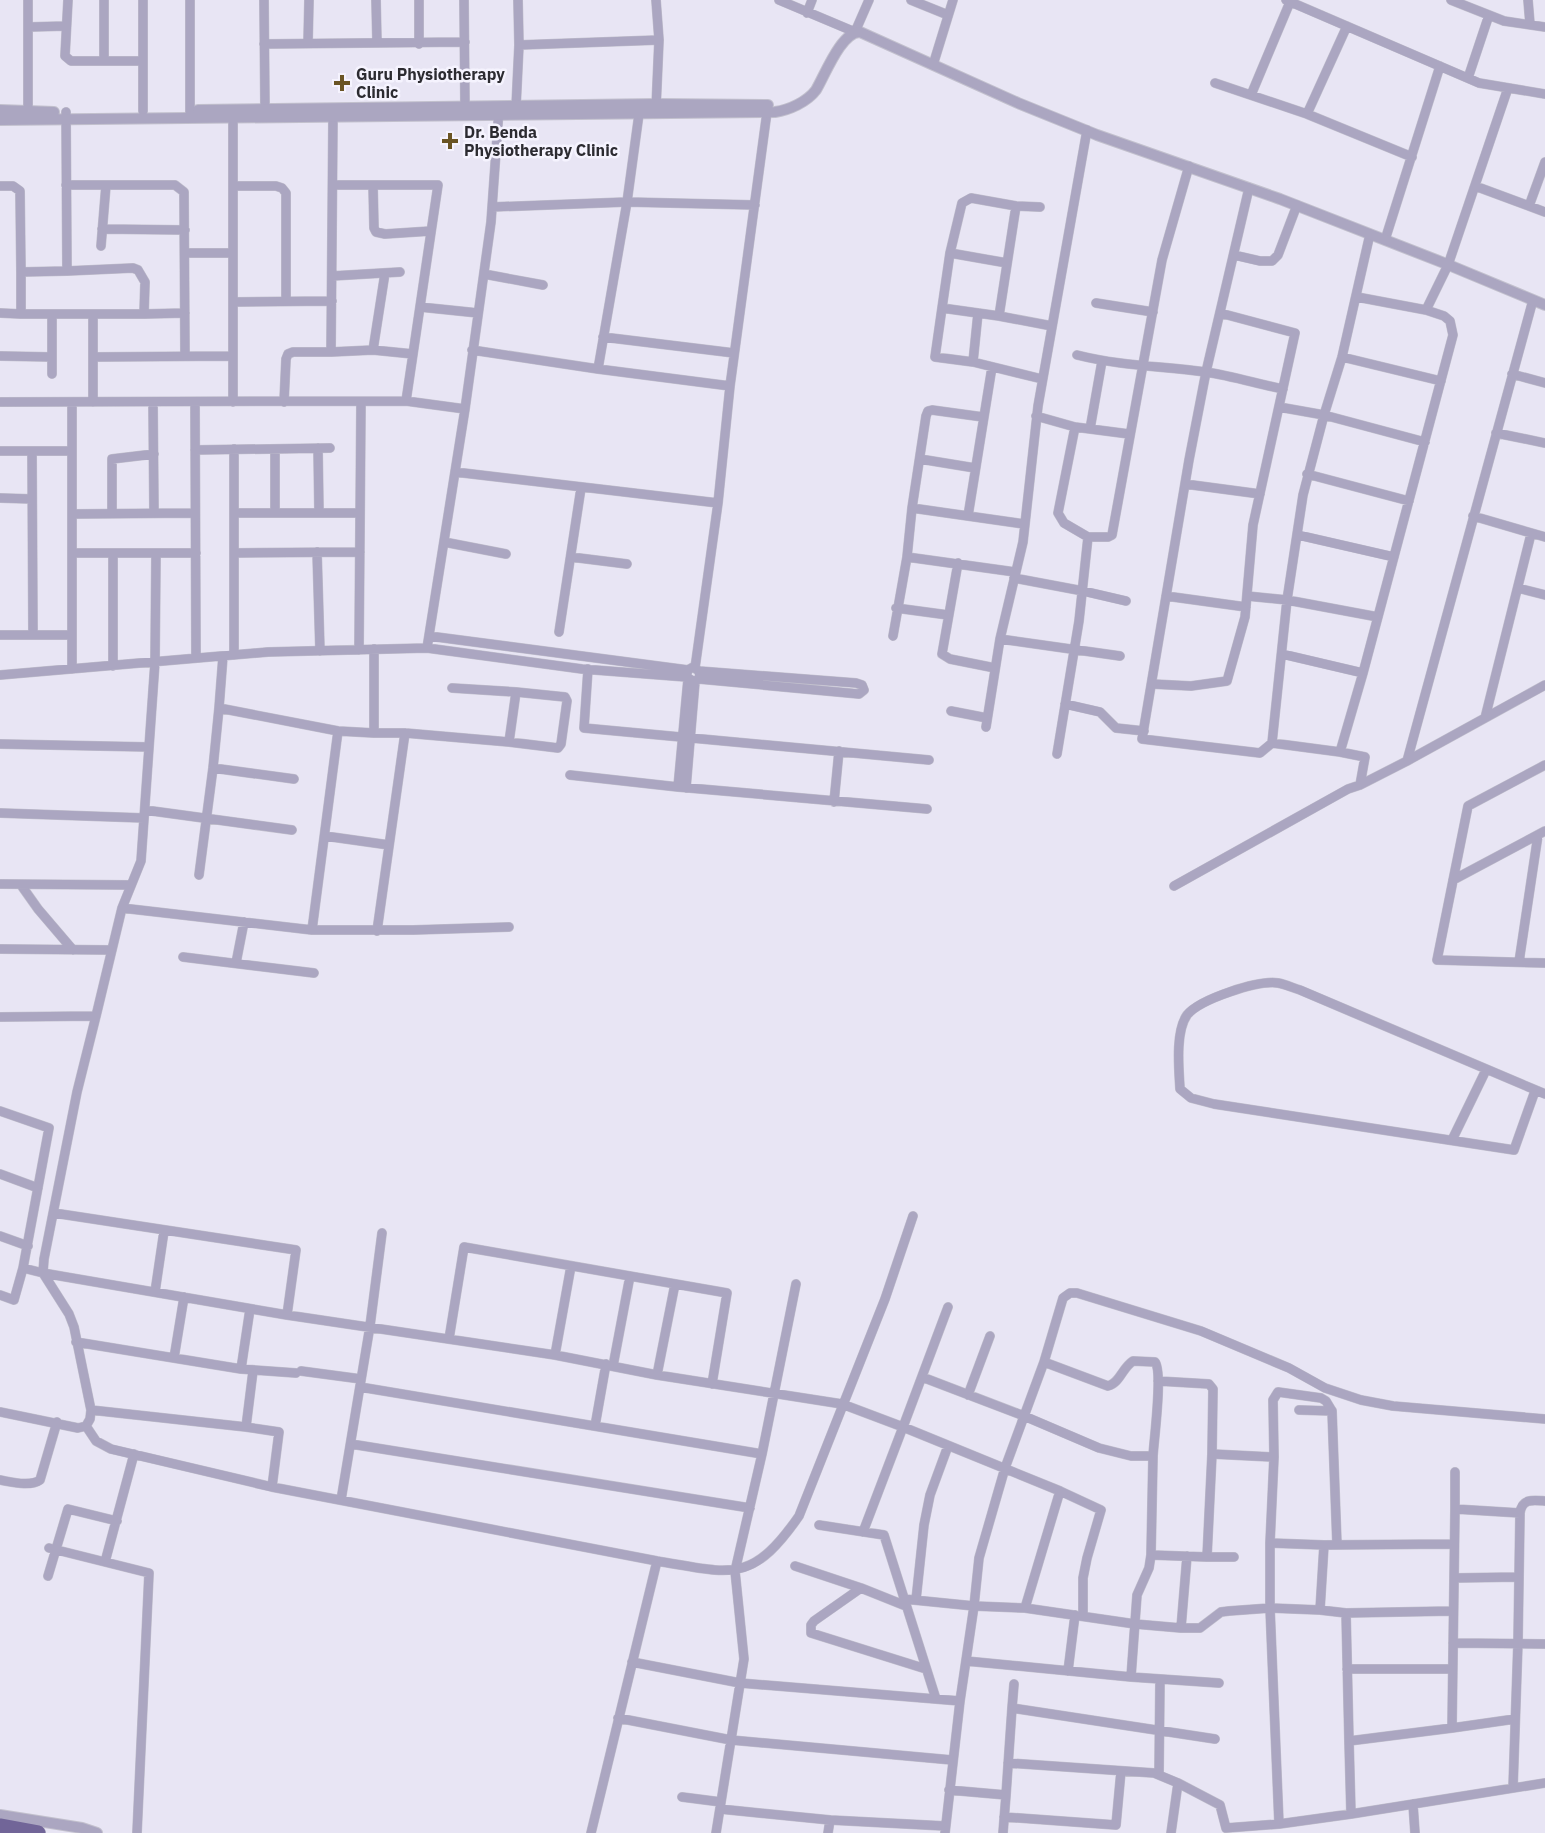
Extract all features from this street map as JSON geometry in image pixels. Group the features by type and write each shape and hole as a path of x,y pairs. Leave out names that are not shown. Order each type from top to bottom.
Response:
{"highway":[{"path":"0,1826 38,1833"}],"street":[{"path":"28,0 28,111"},
{"path":"68,0 65,56 67,59 143,61"},
{"path":"104,61 105,0"},
{"path":"143,0 143,111"},
{"path":"190,0 190,113"},
{"path":"264,0 265,109"},
{"path":"308,43 309,0"},
{"path":"376,0 376,43"},
{"path":"419,0 419,44"},
{"path":"464,0 465,108"},
{"path":"516,107 519,45 518,0"},
{"path":"656,0 659,40 656,109"},
{"path":"779,0 855,32 860,32 1018,103 1297,206 1545,305"},
{"path":"807,13 812,0"},
{"path":"233,113 265,109 465,108 499,111 516,107 767,112 786,110 815,91 848,36 855,32 869,0"},
{"path":"911,0 948,15"},
{"path":"933,65 954,0"},
{"path":"1451,0 1504,21 1545,27"},
{"path":"1528,0 1530,24"},
{"path":"1251,95 1288,1 1479,83 1545,94"},
{"path":"1468,78 1489,15"},
{"path":"29,27 66,26"},
{"path":"1307,114 1347,26"},
{"path":"519,45 659,40"},
{"path":"264,44 465,42"},
{"path":"1385,240 1440,66"},
{"path":"1215,83 1307,114 1412,157"},
{"path":"1426,310 1448,265 1508,88"},
{"path":"0,110 66,116 233,113 333,116 499,111 639,114 656,109 795,105"},
{"path":"0,120 143,111 190,113"},
{"path":"427,648 484,274 492,207 499,111"},
{"path":"682,787 693,675 718,503 734,353 767,112"},
{"path":"233,113 233,402"},
{"path":"598,369 627,202 639,114"},
{"path":"66,116 67,271"},
{"path":"332,352 333,116"},
{"path":"951,711 987,722 1000,639 1023,542 1036,416 1087,130"},
{"path":"1529,206 1545,162"},
{"path":"1075,427 1058,513 1064,523 1088,537 1108,537 1112,535 1162,260 1189,166"},
{"path":"101,246 106,184"},
{"path":"66,185 175,185 182,189 185,230 185,356"},
{"path":"333,185 443,185 431,231 406,401"},
{"path":"373,185 376,232 385,234 431,231"},
{"path":"0,186 12,186 20,191 21,314"},
{"path":"234,186 276,186 282,188 286,193 286,301"},
{"path":"1474,186 1545,212"},
{"path":"1249,188 1206,372 1142,739 1260,753 1272,743 1287,600 1307,474 1342,357 1370,234"},
{"path":"1040,207 1016,206 971,198 962,203 950,253 935,357 973,362 1042,379"},
{"path":"492,207 627,202 754,205"},
{"path":"999,316 1016,206"},
{"path":"1234,255 1260,261 1272,261 1278,255 1297,206"},
{"path":"102,229 185,230"},
{"path":"185,253 233,253"},
{"path":"950,253 1007,263"},
{"path":"21,272 133,268 144,277 144,314"},
{"path":"332,276 400,272"},
{"path":"373,350 385,273"},
{"path":"484,274 543,285"},
{"path":"1340,752 1453,334 1450,321 1443,316 1426,310 1357,297"},
{"path":"1407,760 1533,300"},
{"path":"233,302 332,301"},
{"path":"1096,303 1154,312"},
{"path":"420,307 478,313"},
{"path":"942,308 1052,326"},
{"path":"0,313 185,313"},
{"path":"973,362 978,313"},
{"path":"1152,684 1191,686 1227,681 1245,617 1253,525 1295,333 1220,313"},
{"path":"52,314 52,374"},
{"path":"93,314 93,402"},
{"path":"603,337 734,353"},
{"path":"284,402 286,359 288,354 293,352 373,350 413,354"},
{"path":"472,350 730,386"},
{"path":"1077,355 1102,362 1206,372 1283,389"},
{"path":"0,356 52,357"},
{"path":"93,357 233,356"},
{"path":"1342,357 1441,381"},
{"path":"1090,429 1102,362"},
{"path":"968,516 992,366"},
{"path":"1512,374 1545,383"},
{"path":"0,402 406,401 465,409"},
{"path":"72,402 72,669"},
{"path":"153,402 154,513"},
{"path":"195,402 196,658"},
{"path":"358,650 361,402"},
{"path":"1279,407 1324,415 1425,442"},
{"path":"893,636 928,411 983,417"},
{"path":"1036,416 1075,427 1129,434"},
{"path":"1496,433 1545,443"},
{"path":"318,448 319,513"},
{"path":"195,450 330,448"},
{"path":"234,449 234,655"},
{"path":"274,449 275,513"},
{"path":"0,451 72,451"},
{"path":"32,451 33,635"},
{"path":"112,513 112,459 154,454"},
{"path":"920,459 975,468"},
{"path":"455,472 718,503"},
{"path":"1307,474 1409,501"},
{"path":"1185,484 1260,494"},
{"path":"559,632 581,488"},
{"path":"0,498 32,499"},
{"path":"912,508 1024,524"},
{"path":"72,514 195,513"},
{"path":"234,513 360,513"},
{"path":"1473,516 1545,537"},
{"path":"1485,718 1531,534"},
{"path":"1298,535 1394,557"},
{"path":"1057,754 1075,648 1088,537"},
{"path":"444,542 506,554"},
{"path":"317,552 321,651"},
{"path":"234,553 360,552"},
{"path":"72,553 196,553"},
{"path":"113,553 113,666"},
{"path":"0,1412 78,1428 86,1426 90,1419 91,1410 74,1327 69,1314 43,1273 44,1259 77,1092 122,908 141,861 155,662 156,553"},
{"path":"571,557 627,564"},
{"path":"907,557 958,563 1126,602"},
{"path":"958,563 942,648 944,656 950,660 995,668"},
{"path":"1518,588 1545,595"},
{"path":"1166,596 1246,607"},
{"path":"1247,596 1287,600 1378,617"},
{"path":"896,608 948,615"},
{"path":"0,636 72,635"},
{"path":"0,675 234,655 427,648 588,669 693,675 816,680 860,684 864,687 864,693 815,690 693,675 429,636"},
{"path":"1000,639 1120,656"},
{"path":"374,650 374,733"},
{"path":"1282,654 1363,673"},
{"path":"199,875 213,768 223,656"},
{"path":"588,669 584,728 929,760"},
{"path":"815,690 816,680"},
{"path":"1174,885 1348,789 1360,785 1545,685"},
{"path":"219,708 338,731 405,733 558,748 561,744 567,701 565,697 452,688"},
{"path":"509,742 516,692"},
{"path":"1065,704 1100,712 1116,728 1144,731"},
{"path":"312,930 338,731"},
{"path":"377,931 405,733"},
{"path":"1272,743 1365,757 1360,785"},
{"path":"0,744 149,747"},
{"path":"834,802 840,751"},
{"path":"1545,765 1468,806 1437,960 1545,963"},
{"path":"213,768 294,779"},
{"path":"570,775 834,802 927,809"},
{"path":"0,813 206,817 292,830"},
{"path":"1453,880 1541,833"},
{"path":"1519,962 1541,833"},
{"path":"325,836 389,844"},
{"path":"0,884 131,885"},
{"path":"21,885 73,950"},
{"path":"122,908 312,930 377,931 509,927"},
{"path":"236,963 244,922"},
{"path":"0,949 112,950"},
{"path":"183,957 314,973"},
{"path":"1535,1092 1514,1150 1214,1104 1191,1098 1180,1089 1180,1035 1188,1015 1219,994 1258,984 1278,983 1300,990 1535,1092 1545,1094"},
{"path":"0,1017 96,1016"},
{"path":"1452,1140 1486,1070"},
{"path":"0,1111 49,1128 28,1246 14,1300 0,1295"},
{"path":"0,1174 38,1188"},
{"path":"54,1213 296,1250 287,1315"},
{"path":"86,1426 96,1441 103,1445 272,1487 657,1561 720,1571 735,1571 765,1556 784,1538 799,1516 885,1299 913,1216"},
{"path":"155,1292 164,1231"},
{"path":"341,1500 370,1326 382,1233"},
{"path":"0,1236 28,1246"},
{"path":"448,1339 464,1247 727,1293 712,1384"},
{"path":"555,1355 571,1266"},
{"path":"23,1268 250,1309 555,1355 657,1375 843,1404 903,1427 1100,1508 1085,1568 1079,1616 1068,1671"},
{"path":"595,1426 630,1276"},
{"path":"657,1375 675,1284"},
{"path":"716,1833 744,1659 735,1571 762,1454 796,1284"},
{"path":"682,1797 721,1806 830,1820 945,1830 979,1558 1005,1468 1066,1294 1077,1293 1201,1331 1269,1359 1325,1388 1361,1400 1393,1406 1545,1419"},
{"path":"174,1358 184,1298"},
{"path":"863,1532 948,1307"},
{"path":"241,1369 250,1309"},
{"path":"968,1395 990,1336"},
{"path":"76,1342 253,1371 298,1372 762,1454"},
{"path":"1044,1362 1108,1386 1115,1383 1125,1367 1132,1361 1151,1361 1157,1364 1149,1568 1137,1595 1131,1677"},
{"path":"246,1427 253,1371"},
{"path":"922,1377 1099,1448 1117,1454 1153,1456"},
{"path":"1158,1381 1202,1382 1209,1384 1213,1389 1207,1557"},
{"path":"1279,1824 1270,1608 1274,1457 1273,1400 1278,1392 1321,1398 1326,1401 1332,1411 1337,1545"},
{"path":"91,1410 279,1432 272,1487"},
{"path":"1299,1410 1332,1411"},
{"path":"0,1480 29,1484 40,1480 57,1422"},
{"path":"351,1444 750,1508"},
{"path":"916,1600 921,1546 930,1495 948,1446"},
{"path":"105,1562 134,1454"},
{"path":"1212,1454 1274,1457"},
{"path":"1452,1728 1455,1472"},
{"path":"1025,1608 1060,1491"},
{"path":"1513,1788 1520,1513 1523,1504 1528,1501 1545,1501"},
{"path":"48,1576 52,1548 68,1509 117,1521"},
{"path":"1455,1509 1520,1513"},
{"path":"819,1525 884,1535 936,1699"},
{"path":"1270,1543 1453,1544"},
{"path":"1320,1610 1324,1545"},
{"path":"52,1548 149,1573 137,1833"},
{"path":"1150,1555 1234,1557"},
{"path":"1181,1628 1187,1556"},
{"path":"591,1833 657,1561"},
{"path":"795,1566 905,1602 916,1600 1025,1608 1135,1624 1181,1628 1200,1628 1221,1612 1270,1608 1346,1613 1452,1611"},
{"path":"1454,1578 1518,1577"},
{"path":"861,1588 814,1622 810,1633 926,1669"},
{"path":"1346,1613 1351,1814"},
{"path":"1453,1643 1545,1644"},
{"path":"966,1661 1219,1683"},
{"path":"632,1662 740,1683 960,1701"},
{"path":"1347,1669 1452,1669"},
{"path":"1160,1679 1160,1774"},
{"path":"1003,1833 1014,1684"},
{"path":"1012,1708 1215,1738"},
{"path":"618,1718 731,1740 952,1760"},
{"path":"1349,1740 1515,1719"},
{"path":"1008,1763 1160,1774 1220,1805 1226,1830 1351,1814 1545,1783"},
{"path":"1004,1817 1116,1829 1121,1771"},
{"path":"1171,1833 1178,1783"},
{"path":"949,1790 1006,1795"},
{"path":"1413,1804 1415,1833"},
{"path":"0,1815 82,1828 97,1833"},
{"path":"828,1833 830,1820"}],"place":[{"name":"Guru Physiotherapy Clinic","path":"342,83"},
{"name":"Dr. Benda Physiotherapy Clinic","path":"450,141"}]}
